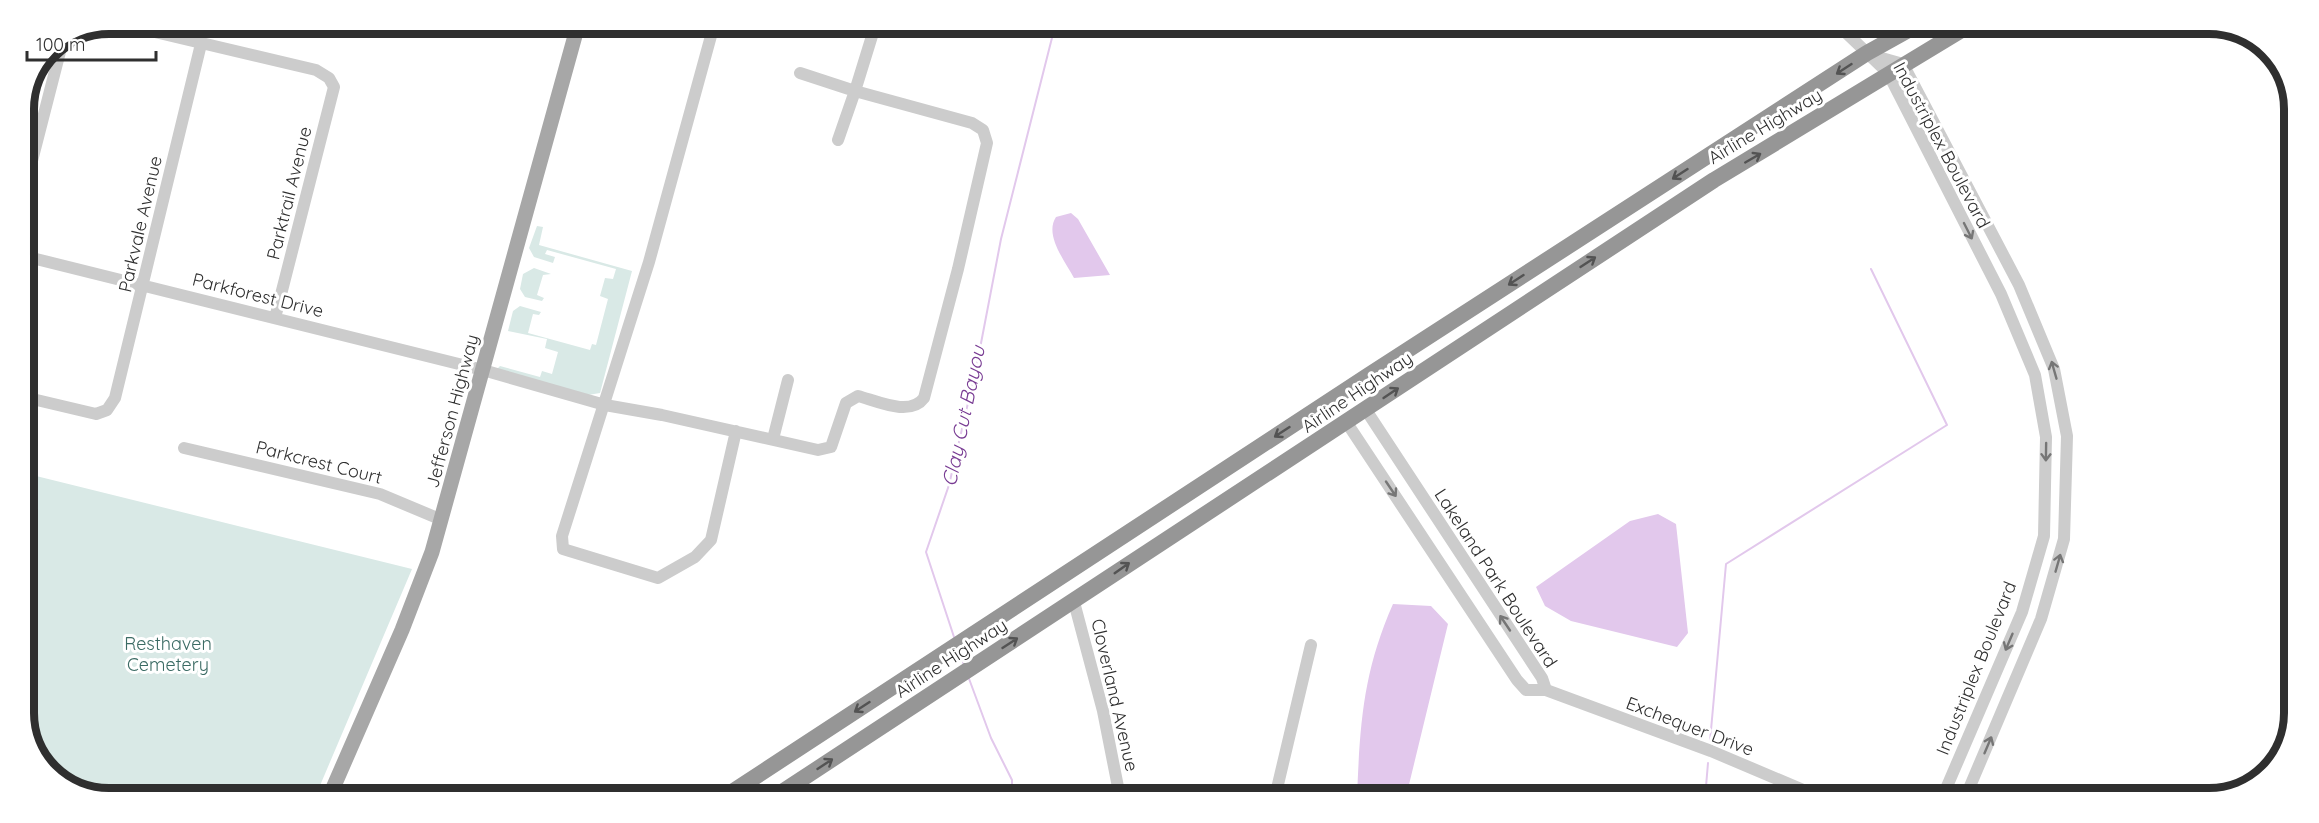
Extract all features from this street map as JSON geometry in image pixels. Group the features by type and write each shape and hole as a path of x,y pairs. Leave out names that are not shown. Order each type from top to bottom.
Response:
{"highway":[{"name":"Airline Highway","path":"738,788 1447,324 1867,53 1901,34"},
{"name":"Airline Highway","path":"788,788 1714,180 1783,141 1903,64 1955,34"},
{"path":"1447,324 1459,346"},
{"path":"1352,387 1366,410"},
{"path":"1334,398 1347,423"},
{"path":"1058,578 1074,602"},
{"path":"780,760 795,783"}],"main road":[{"name":"Jefferson Highway","path":"333,788 402,630 442,520 576,34"}],"street":[{"path":"160,34 201,44"},
{"path":"712,34 649,262 562,536 563,549 645,576 658,578 695,557 711,540 736,431"},
{"path":"838,140 872,36 871,34"},
{"path":"1847,34 1867,53"},
{"name":"Parktrail Avenue","path":"201,44 316,70 329,78 334,87 275,318"},
{"name":"Parkvale Avenue","path":"34,400 96,414 107,410 115,398 201,44"},
{"name":"Industriplex Boulevard","path":"1867,53 1903,64 2019,285 2054,369 2067,436 2064,539 2041,619 1969,788"},
{"name":"Industriplex Boulevard","path":"1867,53 1888,74 2001,294 2035,375 2046,437 2044,536 2022,612 1946,788"},
{"path":"34,153 59,55"},
{"path":"800,73 855,91"},
{"name":"Parkforest Drive","path":"34,259 483,370 605,405 818,450 831,447 846,403 858,396 903,408 922,402 958,269 987,143 983,130 972,123 855,91"},
{"path":"773,440 788,380"},
{"name":"Lakeland Park Boulevard","path":"1347,423 1508,666 1526,690 1546,690 1542,678 1366,410"},
{"name":"Parkcrest Court","path":"184,448 380,494 442,520"},
{"path":"1379,471 1398,460"},
{"path":"1405,511 1424,501"},
{"path":"1448,576 1466,565"},
{"name":"Cloverland Avenue","path":"1074,602 1103,711 1118,788"},
{"path":"1277,788 1311,645"},
{"path":"1508,666 1526,654"},
{"name":"Exchequer Drive","path":"1546,690 1710,751 1798,788"}],"green space":[{"path":"537,226 543,227 539,245 632,271 600,393 588,395 497,369 500,366 540,377 542,371 552,374 558,352 545,348 547,339 508,331 513,311 520,306 541,312 539,315 533,314 528,333 590,350 592,344 596,345 608,299 600,296 605,278 613,279 616,269 547,250 545,254 555,257 553,263 534,257 529,248"},
{"path":"534,268 551,274 543,275 537,295 544,298 542,301 525,297 520,289 523,274"},
{"name":"Resthaven Cemetery","path":"35,476 412,569 319,788 95,787 68,776 45,751 36,728 35,718"}],"shaded area":[{"path":"1071,213 1078,219 1110,275 1074,278 1057,248 1052,232 1056,217"},
{"path":"1658,514 1676,524 1688,633 1677,647 1571,621 1545,606 1536,587 1630,521"},
{"path":"1393,604 1431,606 1448,624 1408,788 1358,788 1365,699 1369,676"}],"waterway":[{"name":"Clay Cut Bayou","path":"954,637 926,552 949,485 977,364 1001,239 1053,34"},
{"path":"1710,741 1726,564 1947,425 1871,269"},
{"name":"Clay Cut Bayou","path":"959,651 964,665"},
{"name":"Clay Cut Bayou","path":"968,676 991,738 1012,780 1012,788"},
{"path":"1706,788 1708,763"}]}
